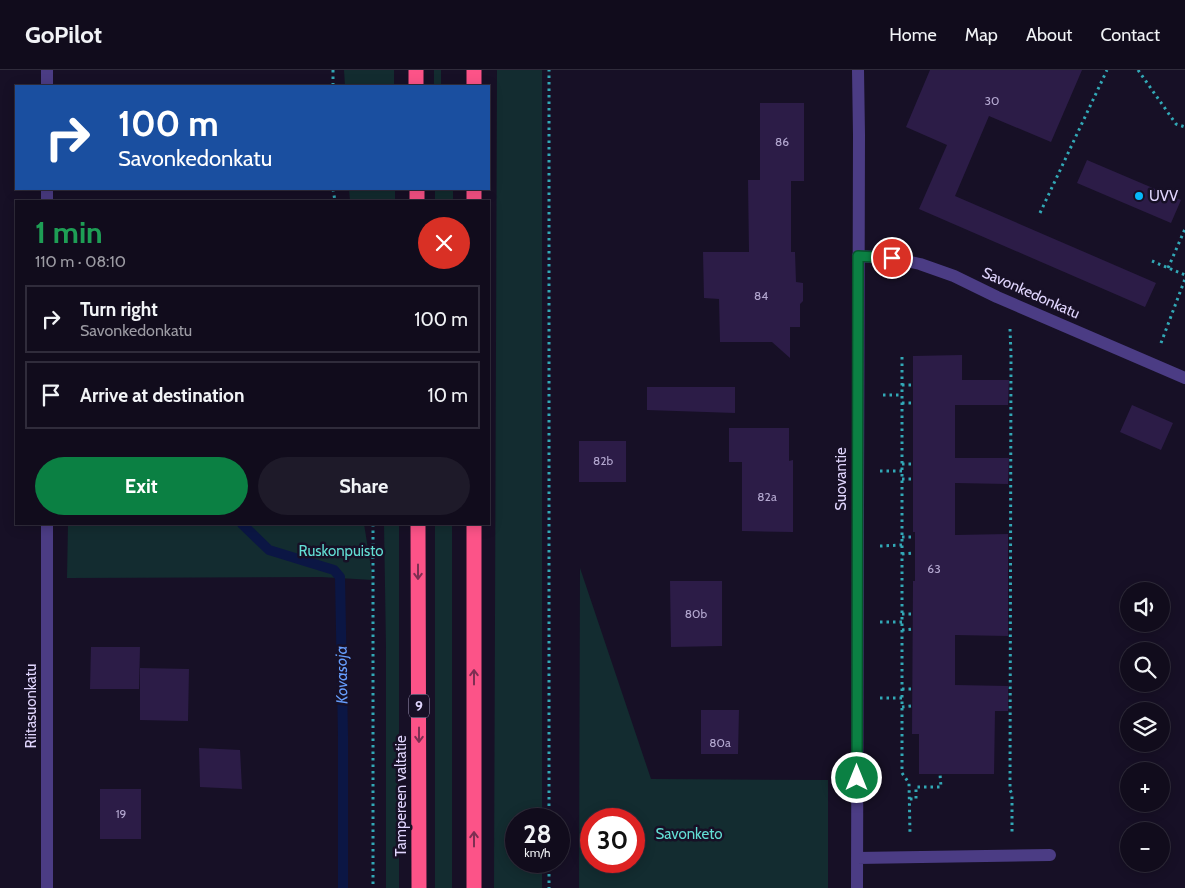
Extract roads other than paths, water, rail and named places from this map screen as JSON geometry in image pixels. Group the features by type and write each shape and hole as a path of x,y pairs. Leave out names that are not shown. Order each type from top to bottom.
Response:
{"highway":[{"path":"416,70 416,85"},
{"path":"474,70 474,85"},
{"name":"Tampereen valtatie","path":"418,525 419,888"},
{"path":"474,525 474,888"}],"street":[{"path":"47,70 47,85"},
{"name":"Suovantie","path":"857,888 858,70"},
{"name":"Savonkedonkatu","path":"858,256 892,258 920,264 946,273 1185,378"},
{"name":"Riitasuonkatu","path":"47,525 47,888"},
{"path":"857,858 1050,855"}],"waterway":[{"name":"Kovasoja","path":"243,525 269,550 334,570 340,577 343,888"}],"place":[{"name":"UVV","path":"1139,196"}],"park label":[{"name":"Ruskonpuisto","path":"341,551"},
{"name":"Savonketo","path":"689,834"}]}
